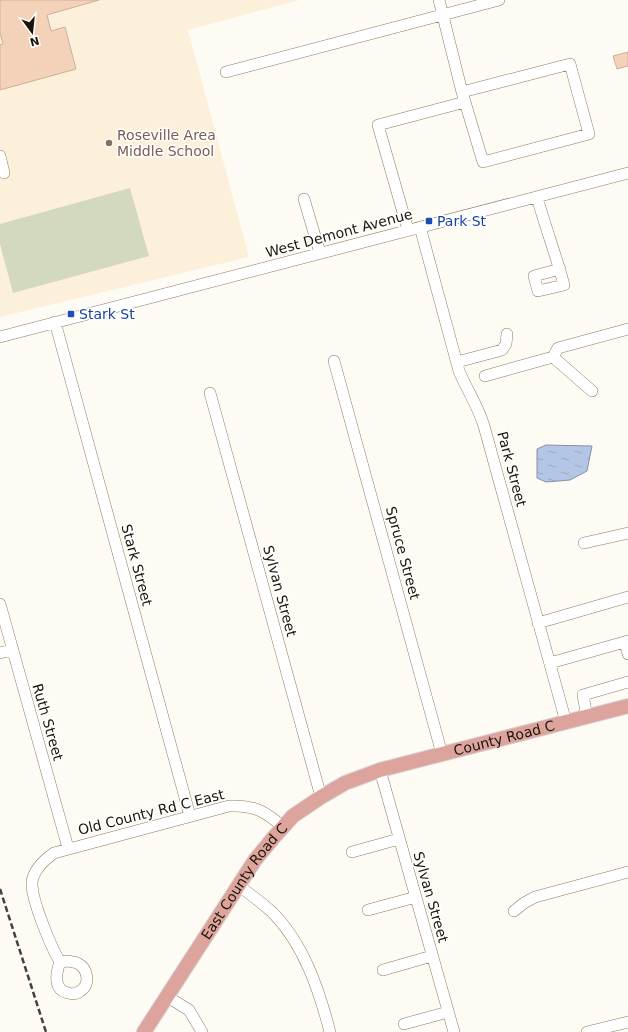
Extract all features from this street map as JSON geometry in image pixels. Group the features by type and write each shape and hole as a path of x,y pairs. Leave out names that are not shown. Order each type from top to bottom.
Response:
{"main road":[{"name":"County Road C","path":"380,770 628,706"},
{"name":"East County Road C","path":"144,1032 255,860 283,827 293,816 321,797 345,783 380,770"}],"street":[{"path":"408,230 378,125 464,97 570,64 589,134 483,162 464,97 439,0"},
{"path":"226,72 499,0"},
{"path":"0,156 4,173"},
{"name":"West Demont Avenue","path":"0,337 628,173"},
{"path":"538,197 560,268"},
{"path":"304,199 320,253"},
{"name":"Park Street","path":"420,228 457,362 465,385 476,404 482,420 566,722"},
{"name":"Stark Street","path":"56,322 190,816"},
{"path":"485,376 553,357 558,348 628,329"},
{"path":"457,362 499,352 506,344 507,334"},
{"path":"553,357 592,391"},
{"name":"Spruce Street","path":"334,361 442,754"},
{"name":"Sylvan Street","path":"210,393 321,797"},
{"path":"584,543 628,533"},
{"path":"538,623 628,598"},
{"name":"Ruth Street","path":"0,604 68,848"},
{"path":"550,663 626,641 628,654"},
{"path":"0,653 12,650"},
{"path":"587,717 583,695 628,682"},
{"name":"Sylvan Street","path":"380,770 454,1032"},
{"name":"Old County Rd C East","path":"60,962 52,950 33,892 32,882 35,872 46,859 68,848 229,806 246,805 262,811 283,827"},
{"path":"352,852 399,839"},
{"path":"514,911 524,903 536,897 628,872"},
{"path":"239,886 272,912 290,932 305,960 322,1000 330,1032"},
{"path":"368,910 416,897"},
{"path":"383,970 432,956"},
{"path":"166,996 188,1010 202,1032"},
{"path":"404,1024 448,1012"},
{"path":"587,1032 628,1022"}],"shaded area":[{"name":"Roseville Area Middle School","path":"0,0 300,0 188,30 249,257 0,317"}],"green space":[{"path":"130,188 149,256 13,293 0,244 0,224"}],"water":[{"path":"546,445 592,446 587,471 570,480 546,482 537,478 537,449"}],"building":[{"path":"0,0 99,0 47,15 51,31 65,27 76,69 0,90 0,45 3,44 0,33"},
{"path":"628,52 628,66 617,69 613,56"}],"railway":[{"path":"0,889 46,1032"}],"place":[{"name":"Roseville Area Middle School","path":"109,143"},
{"name":"Park St","path":"429,221"},
{"name":"Stark St","path":"71,314"}]}
